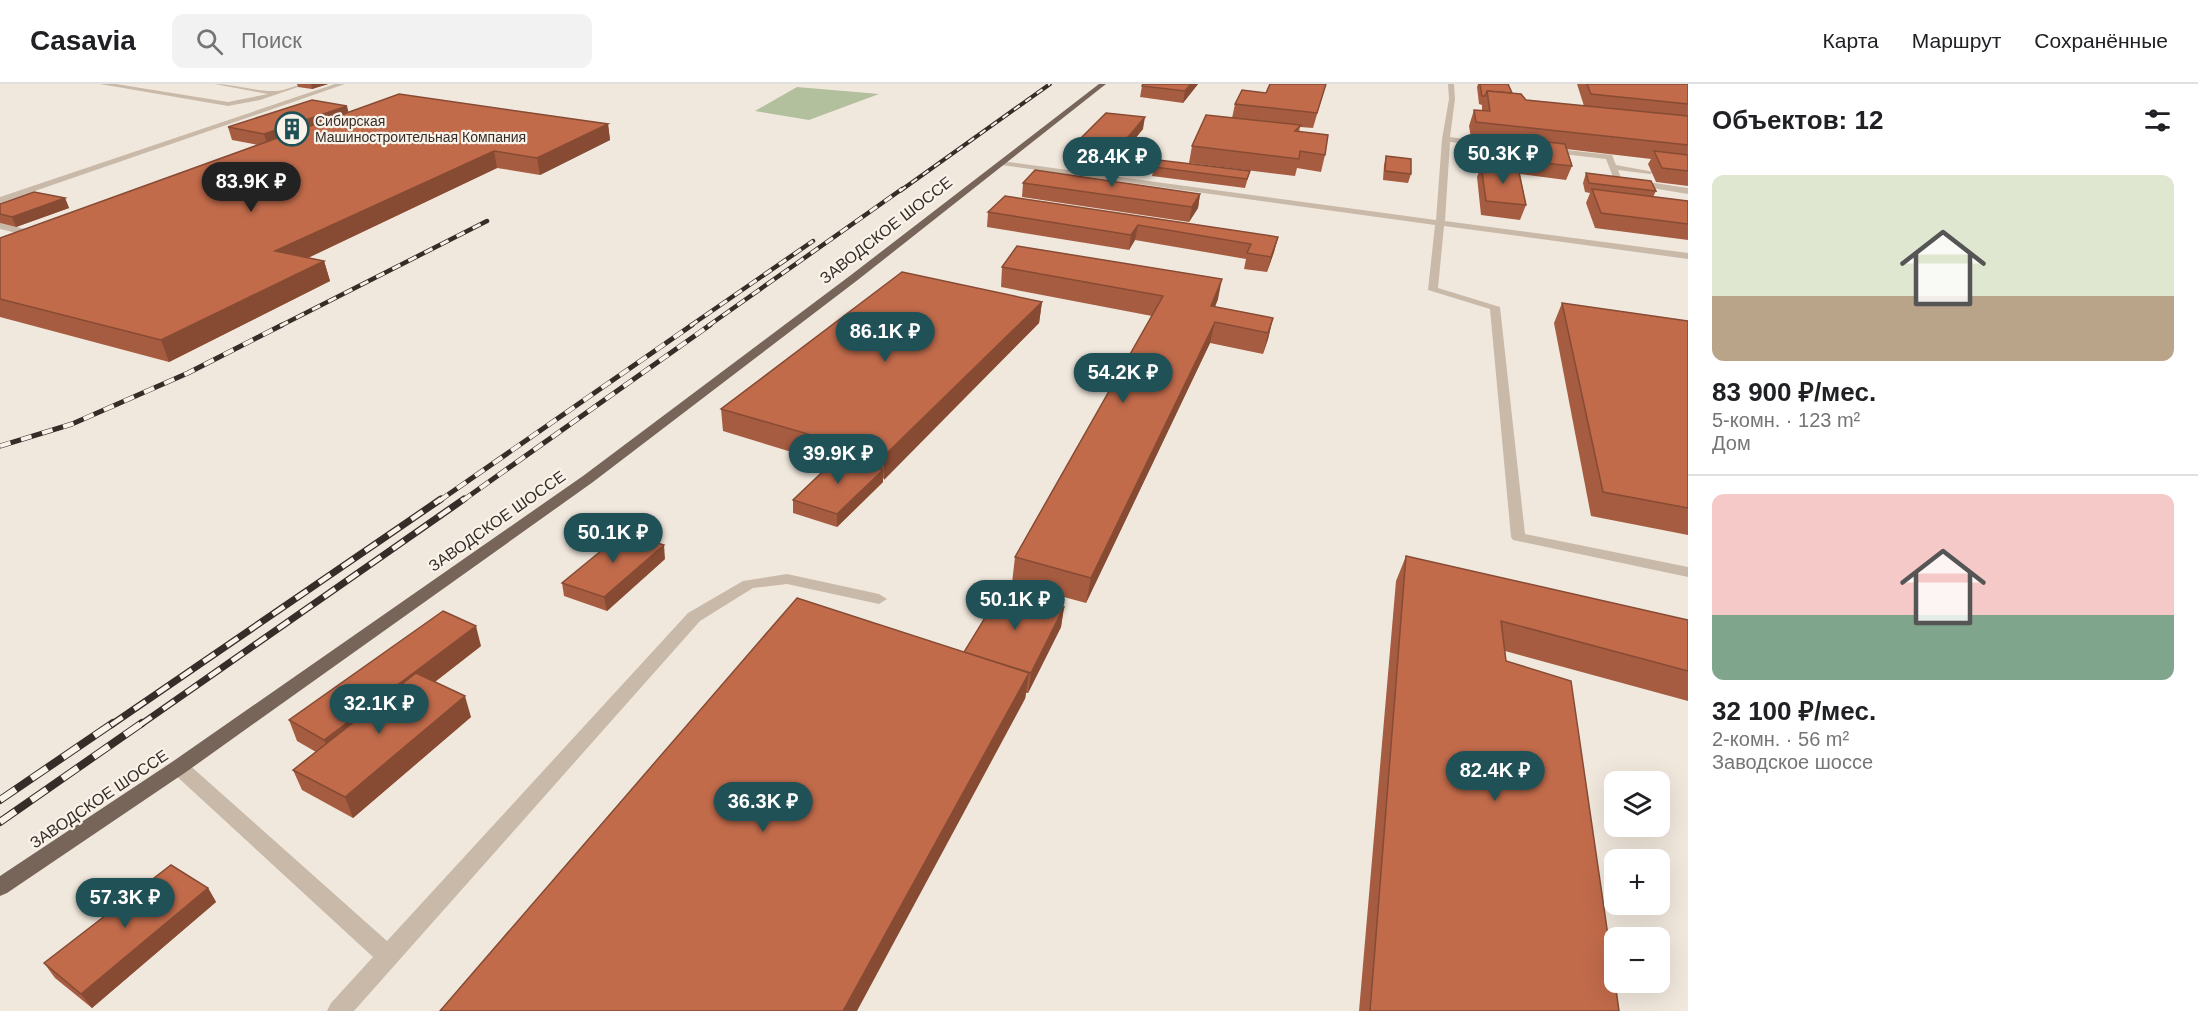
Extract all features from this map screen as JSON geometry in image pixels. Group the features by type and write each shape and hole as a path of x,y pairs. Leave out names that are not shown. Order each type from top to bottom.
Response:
{"main road":[{"name":"ЗАВОДСКОЕ ШОССЕ","path":"0,887 179,767 588,479 1103,84"}],"lane":[{"path":"103,84 228,104 258,99 304,84"},
{"path":"217,84 277,93"},
{"path":"0,200 342,84"},
{"path":"1451,84 1452,99 1446,139 1433,290 1495,307 1518,537 1688,572"},
{"path":"1446,139 1504,146"},
{"path":"1539,150 1609,158 1618,180 1688,190"},
{"path":"1001,163 1688,256"},
{"path":"1613,167 1650,172"},
{"path":"0,226 26,232 0,243"},
{"path":"339,1011 694,617 749,584 787,579 879,599"},
{"path":"179,767 388,956"}],"green space":[{"path":"797,87 879,94 809,120 755,111"}],"building":[{"path":"1143,84 1191,84 1185,91 1142,86"},
{"path":"1270,84 1326,84 1317,113 1235,104 1242,90 1266,93"},
{"path":"1480,84 1508,84 1512,93 1487,91 1485,96 1482,96"},
{"path":"1587,84 1688,84 1688,104 1591,94"},
{"path":"1487,91 1521,94 1526,100 1688,116 1688,145 1476,122 1474,110 1490,111"},
{"path":"399,94 608,124 537,158 494,151 275,251 324,261 161,340 0,299 0,238"},
{"path":"312,100 347,106 264,134 228,127"},
{"path":"1106,113 1145,117 1117,150 1074,145"},
{"path":"1206,115 1301,125 1295,131 1328,135 1325,155 1300,151 1299,159 1192,146"},
{"path":"1484,135 1565,144 1572,166 1484,157"},
{"path":"1654,151 1688,155 1688,171 1662,168"},
{"path":"1386,156 1411,159 1411,174 1385,171"},
{"path":"1158,160 1250,171 1247,179 1154,167"},
{"path":"1481,164 1518,168 1526,205 1486,201"},
{"path":"1035,170 1200,194 1192,207 1023,183"},
{"path":"1586,173 1651,181 1656,191 1589,183"},
{"path":"1592,189 1688,201 1688,224 1601,213"},
{"path":"34,192 65,198 12,217 0,214 0,204"},
{"path":"1005,196 1278,237 1271,257 1247,253 1251,244 1138,225 1131,235 988,212"},
{"path":"1017,246 1222,279 1211,306 1273,318 1268,333 1215,322 1091,578 1015,557 1163,296 1002,267"},
{"path":"902,272 1042,302 884,456 721,409"},
{"path":"1562,303 1688,321 1688,508 1603,492"},
{"path":"838,457 883,470 837,514 793,500"},
{"path":"624,532 664,545 604,597 562,583"},
{"path":"1406,556 1688,620 1688,671 1501,621 1506,661 1571,681 1607,927 1604,927 1604,993 1617,993 1619,1011 1370,1011"},
{"path":"1002,590 1064,607 1031,673 964,652"},
{"path":"797,598 1029,673 843,1011 440,1011"},
{"path":"443,611 476,626 324,740 289,720"},
{"path":"416,673 465,696 345,797 293,770"},
{"path":"171,865 208,888 81,994 44,963"}],"railway":[{"path":"900,191 1050,84"},
{"path":"708,326 902,189"},
{"path":"280,326 487,221"},
{"path":"690,326 813,241"},
{"path":"0,446 72,424 188,373 282,325"},
{"path":"439,501 692,325"},
{"path":"462,501 710,325"},
{"path":"111,725 441,499"},
{"path":"140,725 464,499"},
{"path":"0,800 113,723"},
{"path":"0,822 142,723"}],"place":[{"name":"Сибирская Машиностроительная Компания","path":"292,129"}]}
